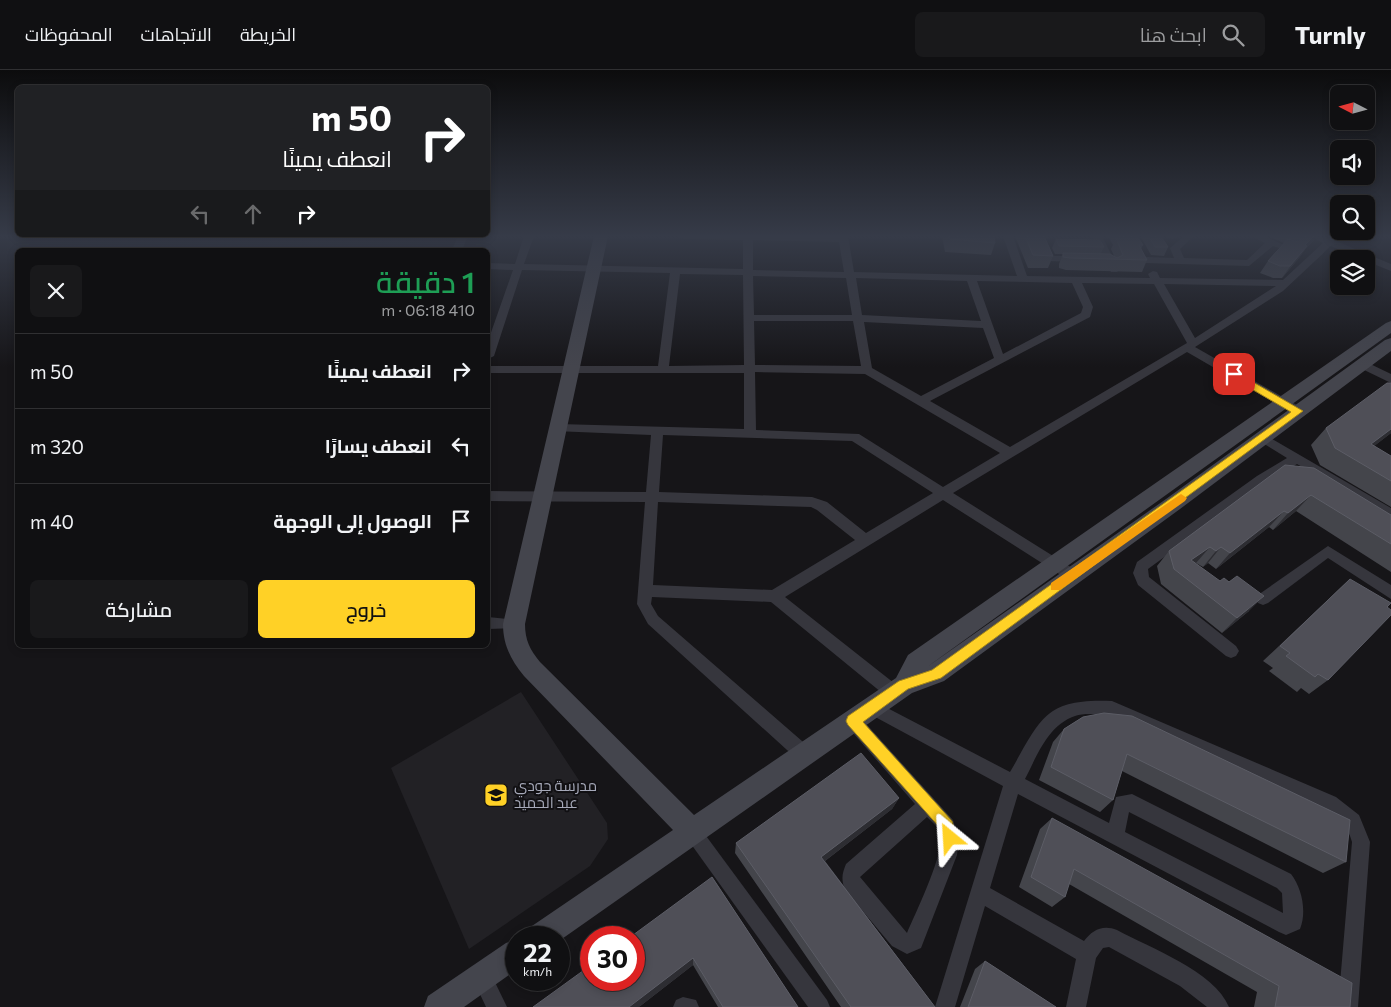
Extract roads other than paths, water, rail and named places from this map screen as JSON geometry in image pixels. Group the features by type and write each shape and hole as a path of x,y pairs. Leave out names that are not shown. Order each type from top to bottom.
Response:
{"main road":[{"path":"592,280 542,497 514,624 513,638 523,659 692,831"},
{"path":"556,926 899,688 936,674 1166,509 1281,402 1391,326"},
{"path":"899,688 916,662 1055,563 1233,448 1262,437 1391,343"},
{"path":"439,1007 505,961"}],"street":[{"path":"490,350 514,280"},
{"path":"663,370 674,280"},
{"path":"748,280 750,433"},
{"path":"850,280 867,370"},
{"path":"972,280 1000,360"},
{"path":"921,401 1086,315 1088,306 1076,280"},
{"path":"1113,280 1287,283"},
{"path":"1156,280 1190,346 1298,411"},
{"path":"645,591 774,596 1190,346 1290,280"},
{"path":"748,318 857,318 988,325"},
{"path":"1366,361 1391,368"},
{"path":"1366,361 1391,379"},
{"path":"490,370 570,371 749,368 867,370 1011,453"},
{"path":"558,428 855,437 1072,575"},
{"path":"658,431 651,496 644,604 653,620 804,754"},
{"path":"1262,437 1391,514"},
{"path":"1231,651 1142,581 1140,573 1142,566 1262,479 1296,458"},
{"path":"490,496 651,496 812,502 822,506 865,540"},
{"path":"1263,600 1328,551 1391,593"},
{"path":"774,596 899,688"},
{"path":"490,623 514,624"},
{"path":"945,1007 1013,783 1045,728 1054,720 1073,709 1098,706 1112,708 1323,799 1341,810 1353,822 1360,832 1361,842 1348,1007"},
{"path":"863,714 1013,783 1286,925 1292,922 1291,890 1284,881 1132,803 1122,803 1115,836"},
{"path":"863,714 928,804 947,826 950,838 948,855 914,941 907,944 899,939 852,883 851,876 853,871 928,804"},
{"path":"692,831 820,1007"},
{"path":"980,893 1087,954"},
{"path":"1076,1007 1087,954 1097,939 1110,938 1194,982 1217,1000 1219,1007"},
{"path":"482,977 497,1007"},
{"path":"684,1007 689,1007"}],"place":[{"name":"مدرسة جودي عبد الحميد","path":"496,795"}]}
